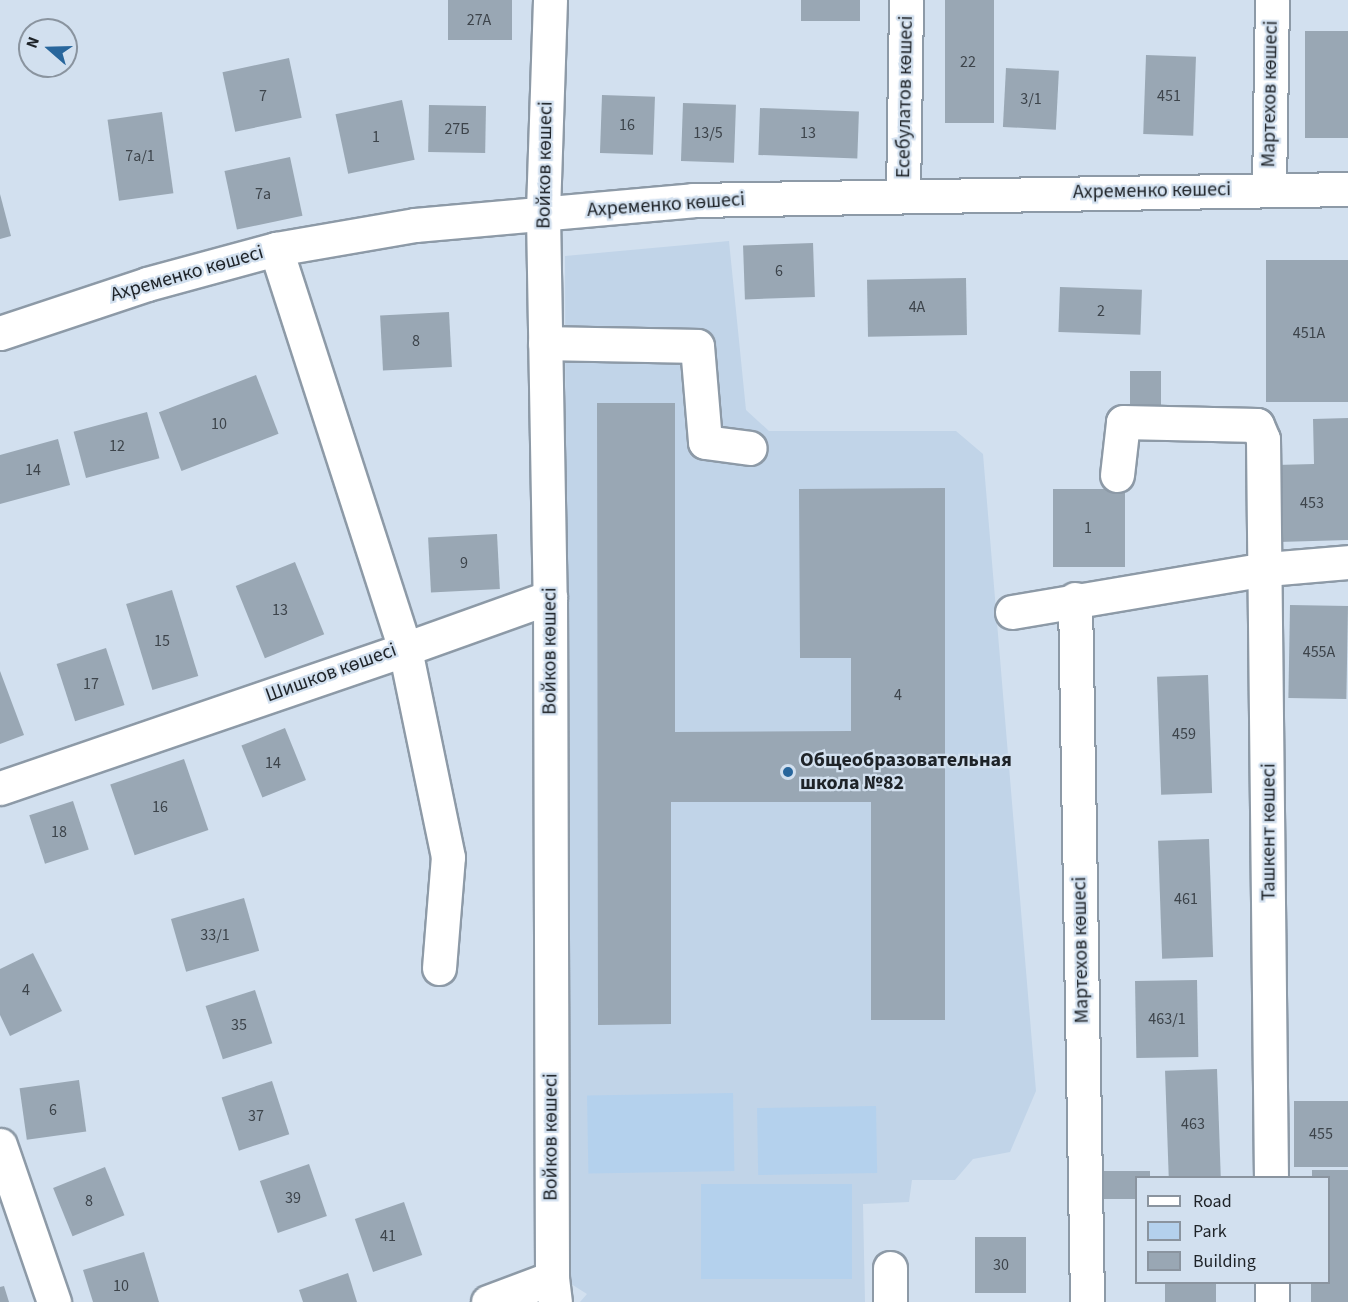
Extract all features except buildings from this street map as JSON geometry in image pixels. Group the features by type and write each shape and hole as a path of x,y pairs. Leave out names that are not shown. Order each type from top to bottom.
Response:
{"street":[{"name":"Войков көшесі","path":"550,0 543,214 550,597 554,1290"},
{"name":"Есебулатов көшесі","path":"903,195 906,0"},
{"name":"Мартехов көшесі","path":"1269,189 1272,0"},
{"name":"Ахременко көшесі","path":"0,333 147,284 276,249 415,225 693,200 1348,189"},
{"name":"Шишков көшесі","path":"0,788 405,649 276,249"},
{"path":"545,343 697,346 705,442 750,448"},
{"name":"Ташкент көшесі","path":"1117,474 1123,422 1257,425 1263,439 1267,569 1271,1176"},
{"path":"1012,612 1076,599 1267,569 1348,562"},
{"path":"440,968 448,857 405,649 550,597"},
{"name":"Мартехов көшесі","path":"1076,599 1087,1302"},
{"path":"0,1145 54,1302"},
{"path":"890,1268 890,1302"},
{"path":"1272,1284 1272,1302"},
{"path":"488,1302 554,1290"}],"shaded area":[{"name":"Общеобразовательная школа №82","path":"729,241 746,410 769,431 956,431 983,454 1036,1091 1010,1152 973,1159 955,1180 912,1180 909,1202 863,1204 865,1302 580,1302 587,1294 568,1282 565,256"}],"green space":[{"path":"733,1093 734,1171 588,1174 587,1096"},
{"path":"876,1106 877,1173 758,1175 757,1108"},
{"path":"701,1184 852,1184 852,1279 701,1279"}],"place":[{"name":"Общеобразовательная школа №82","path":"788,772"}]}
